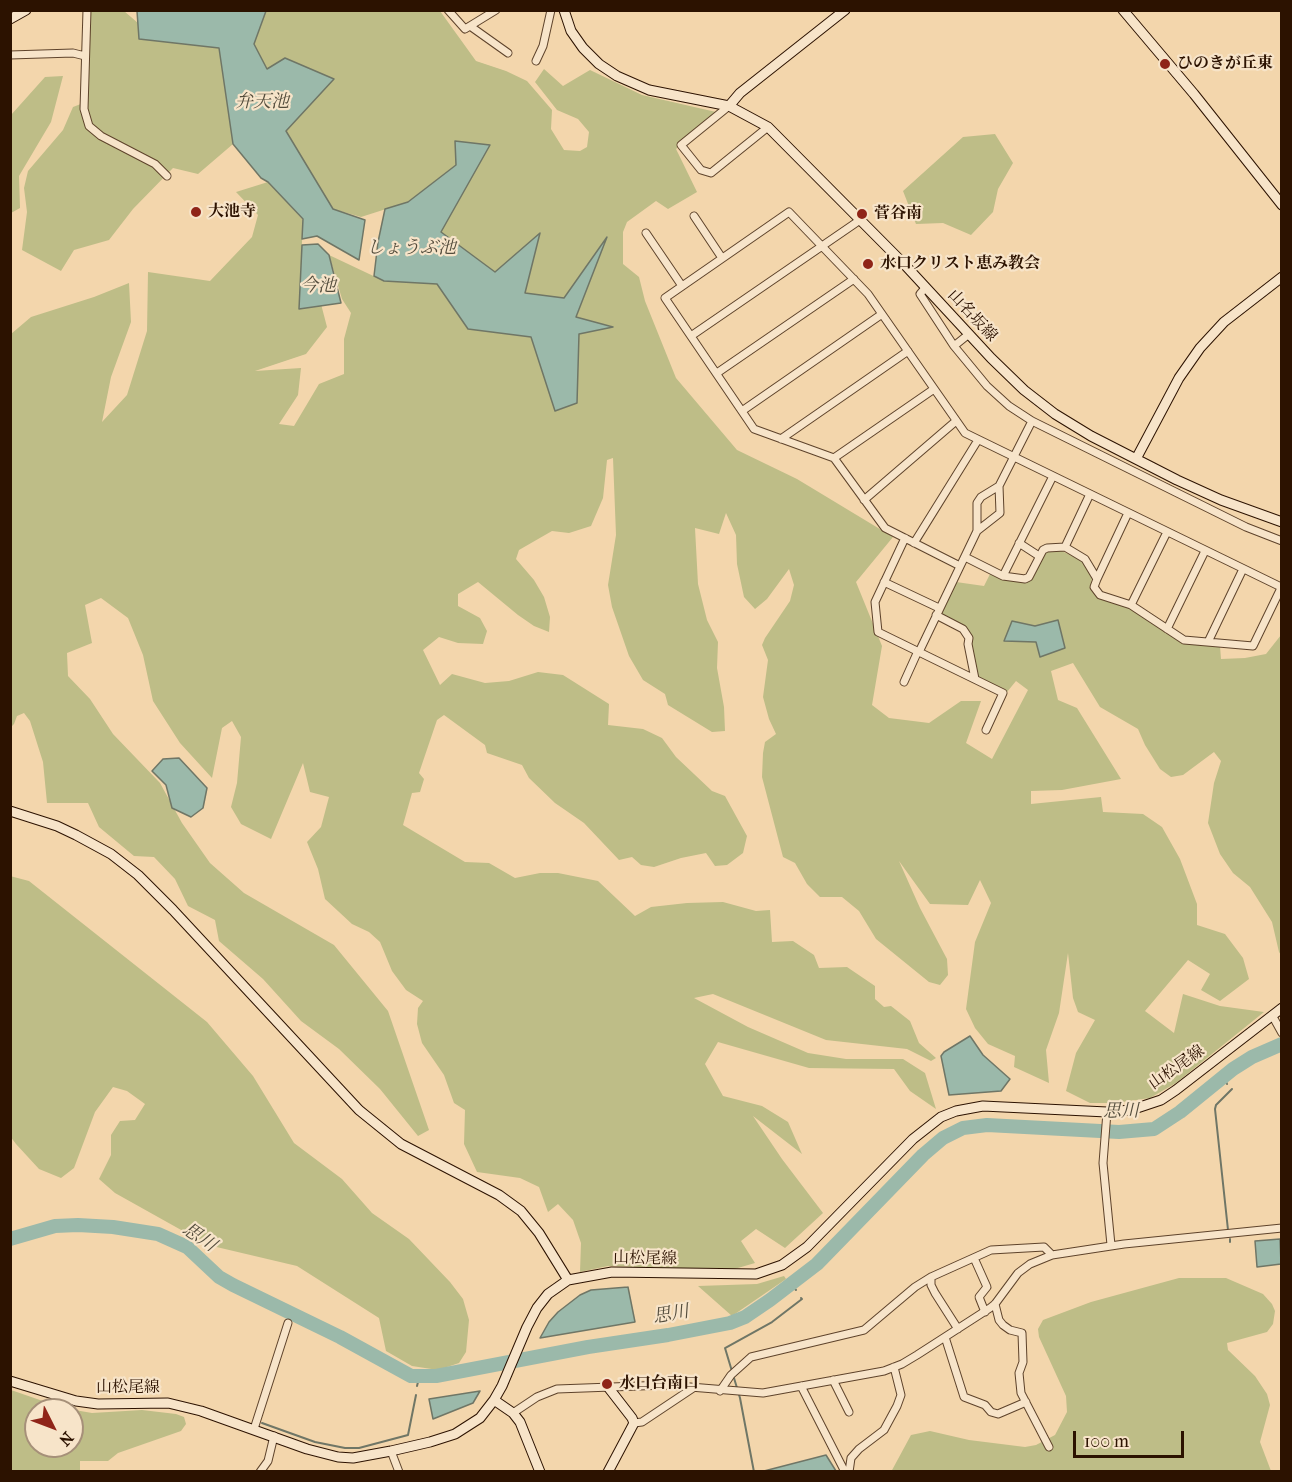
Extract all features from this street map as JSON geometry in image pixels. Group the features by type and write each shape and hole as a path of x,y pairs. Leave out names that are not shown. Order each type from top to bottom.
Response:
{"main road":[{"path":"10,19 26,10"},
{"name":"山名坂線","path":"564,10 571,31 583,48 599,64 617,76 650,90 729,106 768,127 1012,379 1055,414 1091,436 1221,500 1281,522"},
{"path":"729,106 740,93 845,10"},
{"path":"1123,10 1194,94 1281,205"},
{"path":"1136,459 1179,378 1200,348 1224,322 1281,278"},
{"path":"10,811 57,826 92,843 138,875 359,1110 401,1144 499,1195 520,1211 539,1233 568,1280"},
{"name":"山松尾線","path":"10,1381 76,1401 110,1404 168,1403 201,1411 307,1449 338,1457 353,1458 391,1452 455,1434 480,1418 494,1400 537,1308 548,1294 568,1280 612,1272 756,1274 782,1265 807,1247 913,1138 941,1117 956,1111 983,1106 1106,1117 1131,1110 1161,1100 1281,1008"},
{"path":"608,1387 634,1423 608,1472"},
{"path":"494,1400 513,1413 520,1422 540,1472"}],"street":[{"path":"87,10 84,109 89,126 101,136 155,164 167,176"},
{"path":"448,10 465,29 496,10"},
{"path":"536,61 543,46 551,10"},
{"path":"470,26 508,53"},
{"path":"10,55 73,53 85,56"},
{"path":"729,106 681,145 701,170 711,173 768,127"},
{"path":"960,566 885,528 834,458 754,429 665,298 789,212 868,294 965,433 1281,586 1253,646 1184,640 1131,605 1100,595 1094,587 1128,513"},
{"path":"694,216 722,258"},
{"path":"691,336 860,220"},
{"path":"646,233 682,286"},
{"path":"717,373 854,279"},
{"path":"925,288 920,294 954,346 987,386 1009,406 1032,421 1238,523 1281,541"},
{"path":"742,411 882,314"},
{"path":"954,346 969,334"},
{"path":"781,439 908,351"},
{"path":"834,458 934,389"},
{"path":"864,500 956,421"},
{"path":"903,682 977,531 1000,513 999,486 1032,421"},
{"path":"914,543 978,440"},
{"path":"1003,576 1053,476"},
{"path":"977,531 977,503 981,497 999,486"},
{"path":"1065,547 1090,495"},
{"path":"1131,605 1167,532"},
{"path":"904,538 875,602 878,632 1003,693 986,730"},
{"path":"1019,543 1039,556"},
{"path":"964,557 1003,576 1025,579 1029,577 1039,556 1047,548 1065,547 1085,559 1097,579"},
{"path":"1167,629 1205,551"},
{"path":"1208,642 1243,569"},
{"path":"884,582 938,612 963,629 969,638 968,644 975,679"},
{"path":"1272,1015 1281,1033"},
{"path":"1106,1117 1103,1163 1111,1245"},
{"path":"513,1413 537,1397 557,1389 666,1385 763,1393 894,1367 910,1360 985,1312 995,1304 1018,1273 1030,1264 1052,1255 1111,1245 1281,1228"},
{"path":"720,1391 733,1373 751,1357 864,1330 915,1287 931,1277 991,1250 1044,1247 1052,1255"},
{"path":"974,1258 987,1287 980,1296 985,1312"},
{"path":"931,1277 931,1285 935,1293 958,1329"},
{"path":"995,1304 999,1320 1003,1325 1010,1330 1022,1333 1023,1362 1018,1373 1019,1381 1026,1402 1048,1447"},
{"path":"254,1430 288,1323"},
{"path":"945,1337 964,1396 985,1405 991,1412 998,1414 1026,1402"},
{"path":"847,1472 851,1458 884,1430 897,1406 901,1395 894,1367"},
{"path":"833,1380 849,1412"},
{"path":"801,1386 847,1472"},
{"path":"634,1423 642,1422 693,1388"},
{"path":"260,1472 268,1461 274,1436"},
{"path":"391,1452 399,1472"}],"shaded area":[{"path":"91,11 124,11 138,23 139,39 219,48 233,144 198,174 173,168 133,209 109,240 74,250 61,271 22,250 27,212 24,188 28,171 63,130 73,107 86,102"},
{"path":"266,11 440,11 476,61 527,81 552,110 551,129 564,150 580,151 587,147 589,132 578,119 557,110 535,82 544,69 563,86 590,70 642,95 716,112 676,149 697,192 668,209 656,201 627,222 623,232 623,264 639,277 645,301 676,378 737,450 797,479 893,537 856,582 882,646 872,705 889,718 929,723 961,701 981,701 966,743 992,759 1028,690 1016,681 1007,692 981,679 976,674 970,644 971,637 941,612 956,582 984,586 990,574 1003,580 1026,582 1047,551 1060,550 1082,561 1092,576 1091,589 1133,610 1183,643 1220,646 1221,659 1266,654 1281,635 1281,955 1272,922 1250,887 1233,873 1220,854 1208,823 1214,783 1221,761 1214,752 1183,775 1171,777 1160,769 1138,729 1100,707 1073,663 1051,671 1058,700 1077,708 1121,779 1062,790 1031,791 1031,804 1101,797 1103,812 1143,814 1162,827 1180,859 1197,904 1197,925 1225,934 1243,958 1249,979 1220,1001 1201,990 1210,974 1188,960 1145,1011 1174,1033 1183,994 1220,1006 1264,1012 1176,1083 1150,1098 1116,1103 1090,1103 1066,1091 1076,1053 1095,1020 1078,1012 1073,998 1068,953 1059,1013 1046,1050 1049,1083 1014,1067 1015,1056 988,1044 975,1028 966,1009 975,942 991,903 980,880 968,905 930,904 899,861 920,908 947,959 948,975 940,985 929,982 876,939 859,911 842,897 820,897 807,884 795,863 783,857 762,777 765,742 776,734 763,697 768,660 762,645 790,601 794,585 789,569 767,599 755,609 744,597 737,564 736,535 726,513 719,534 695,528 698,584 707,620 718,642 717,668 724,707 725,731 712,732 668,705 665,694 643,680 629,656 612,607 608,585 616,535 613,458 607,460 603,498 591,526 569,533 552,531 519,550 516,559 534,580 544,597 550,617 549,632 534,626 518,615 478,582 458,594 458,606 480,618 487,631 483,644 458,643 439,637 423,650 440,685 452,674 485,683 509,681 538,672 563,675 609,704 608,725 643,729 662,738 676,757 712,791 725,796 747,836 743,853 727,865 715,866 706,853 654,867 641,865 632,857 619,860 584,823 555,803 529,778 522,765 487,753 485,745 444,715 437,720 419,773 424,779 420,792 412,793 403,825 465,862 489,863 515,878 540,873 558,873 598,881 635,916 651,907 687,903 723,902 756,911 770,910 772,942 793,941 814,955 819,968 847,967 875,986 875,999 884,1007 891,1006 910,1021 919,1043 936,1058 931,1061 907,1049 826,1040 713,994 694,998 748,1027 808,1053 846,1059 903,1059 925,1073 936,1109 910,1091 894,1069 809,1068 718,1042 705,1064 723,1096 762,1106 788,1122 802,1154 753,1116 823,1213 785,1248 756,1229 741,1241 755,1263 731,1270 608,1266 580,1272 581,1243 573,1220 558,1204 548,1212 539,1187 520,1178 477,1172 464,1144 465,1110 454,1103 444,1075 422,1043 417,1024 418,1008 423,1001 406,990 392,971 380,942 369,932 352,924 325,899 318,869 307,842 321,827 329,797 310,792 303,763 271,839 241,824 231,807 237,783 241,737 232,721 222,728 212,778 180,743 153,701 143,655 128,618 101,598 85,605 92,643 67,653 68,676 90,699 113,734 160,783 182,823 210,863 244,893 334,945 388,1011 429,1130 418,1136 380,1089 339,1049 301,1021 263,979 219,941 215,920 188,906 175,879 154,857 134,856 99,827 88,803 47,803 43,762 30,721 24,713 17,716 11,727 11,334 31,317 129,283 131,322 111,377 102,422 127,395 147,331 148,272 210,281 252,237 258,215 236,192 268,182 303,220 299,309 321,304 327,327 306,354 255,371 301,368 298,395 279,424 294,426 319,384 344,374 344,339 351,313 342,299 329,255 384,281 437,284 468,329 531,337 556,411 577,403 578,334 611,326 576,318 605,240 564,299 524,293 540,234 495,272 440,232 489,145 456,142 456,165 408,202 361,217 333,209 285,131 267,69 254,44"},
{"path":"63,76 51,122 19,176 20,208 11,213 11,115 45,77"},
{"path":"995,134 1013,163 998,189 993,212 971,235 943,223 916,224 903,191 963,137"},
{"path":"10,876 29,881 207,1022 253,1076 294,1143 342,1179 372,1213 409,1239 450,1282 463,1299 469,1320 466,1352 459,1363 438,1370 412,1366 386,1351 379,1318 297,1266 208,1245 115,1193 99,1179 111,1155 111,1135 120,1121 135,1120 145,1104 127,1091 113,1087 95,1112 74,1168 61,1178 39,1169 10,1136"},
{"path":"784,1276 786,1279 732,1316 698,1286 757,1284"},
{"path":"1179,1278 1226,1278 1263,1294 1272,1304 1275,1311 1273,1324 1267,1332 1227,1343 1228,1350 1255,1376 1267,1394 1270,1405 1260,1442 1271,1471 891,1472 911,1435 930,1431 969,1440 1025,1447 1036,1445 1055,1435 1067,1412 1066,1396 1039,1337 1038,1329 1043,1320 1091,1302"},
{"path":"11,1390 34,1398 24,1398 24,1458 84,1458 84,1412 142,1410 184,1417 186,1424 181,1431 118,1453 108,1461 80,1461 80,1471 11,1471"}],"water":[{"name":"弁天池","path":"137,11 266,11 254,44 267,69 285,58 334,79 286,131 333,209 365,220 359,260 317,236 302,239 303,219 268,182 261,178 233,144 219,48 139,39"},
{"name":"しょうぶ池","path":"455,141 490,145 441,232 495,272 540,233 525,293 564,298 607,237 576,317 613,327 579,334 577,403 555,411 531,337 468,329 437,284 384,281 374,276 385,209 408,202 456,165"},
{"name":"今池","path":"318,244 329,255 341,303 299,309 302,245"},
{"path":"1058,620 1065,648 1040,657 1036,642 1004,641 1012,621 1035,626"},
{"path":"179,758 207,788 203,808 191,817 172,808 166,785 152,771 163,759"},
{"path":"970,1036 983,1055 1010,1079 1001,1091 949,1095 941,1056"},
{"path":"1280,1239 1281,1264 1257,1267 1255,1241"},
{"path":"628,1287 635,1322 540,1338 558,1312 580,1295 591,1290"},
{"path":"480,1391 473,1403 433,1419 429,1399"},
{"path":"826,1455 836,1471 764,1471"}],"waterway":[{"name":"思川","path":"10,1239 55,1226 78,1225 113,1227 158,1234 187,1247 219,1277 233,1285 340,1337 411,1376 436,1376 730,1323 745,1317 817,1264 923,1155 943,1138 963,1128 987,1125 1119,1132 1154,1129 1180,1112 1233,1069 1252,1057 1282,1044"},
{"name":"思川","path":"1224,1076 1227,1084"},
{"path":"1228,1230 1215,1109 1216,1105 1232,1089"},
{"name":"思川","path":"791,1284 796,1290"},
{"path":"754,1472 740,1398 725,1348 772,1322 801,1298"},
{"path":"417,1386 419,1378"},
{"path":"262,1423 315,1442 345,1448 359,1448 408,1435 416,1395"}],"place":[{"name":"ひのきが丘東","path":"1165,64"},
{"name":"大池寺","path":"196,212"},
{"name":"菅谷南","path":"862,214"},
{"name":"水口クリスト恵み教会","path":"868,264"},
{"name":"水口台南口","path":"607,1384"}]}
